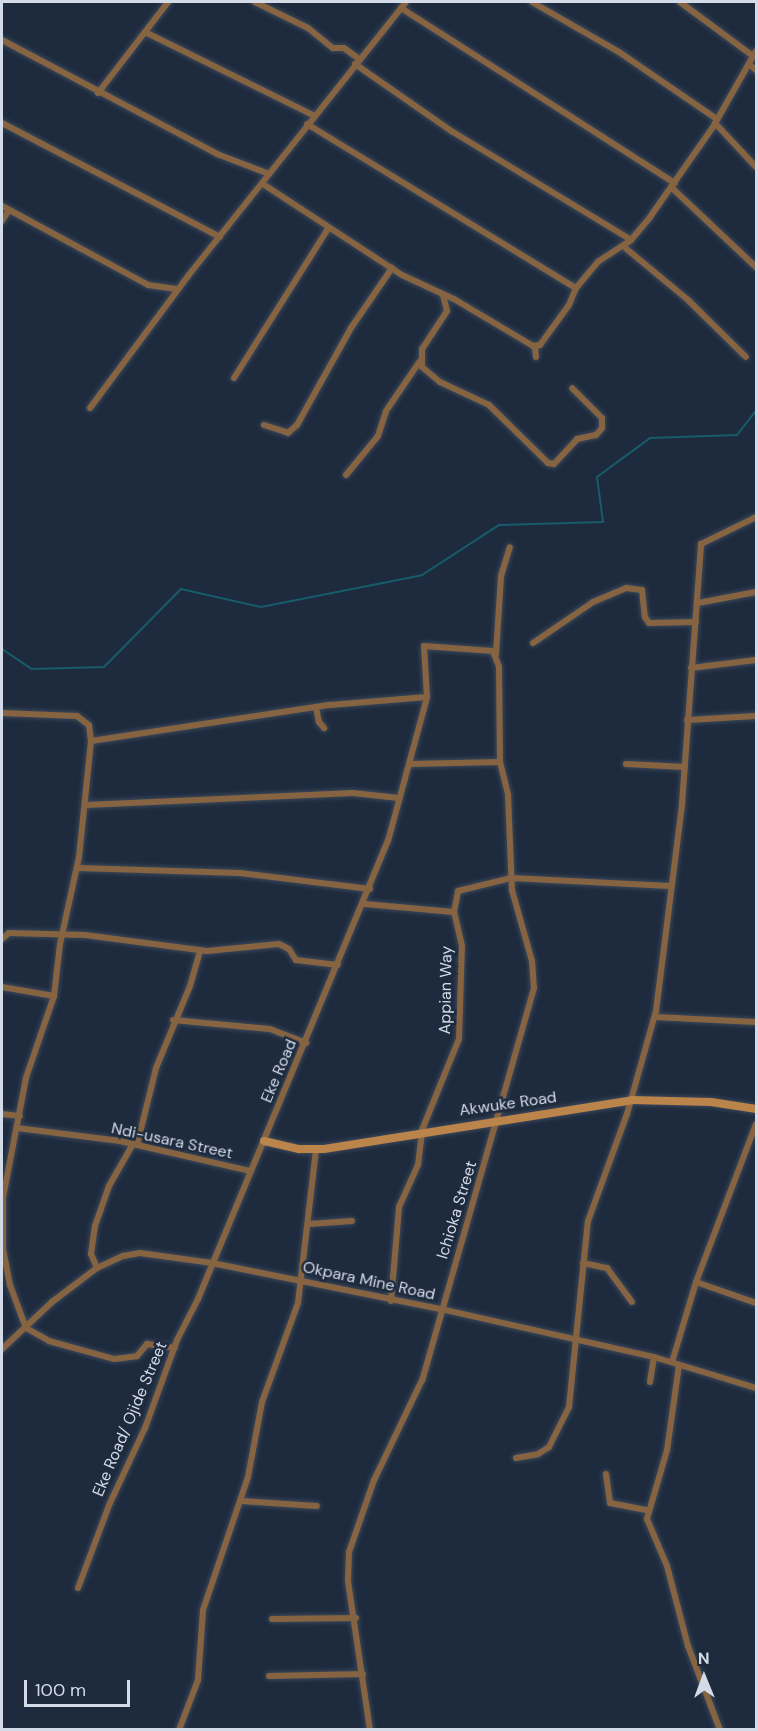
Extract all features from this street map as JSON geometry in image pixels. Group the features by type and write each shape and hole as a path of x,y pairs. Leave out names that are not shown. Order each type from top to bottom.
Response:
{"main road":[{"name":"Akwuke Road","path":"264,1141 316,1149 632,1100 711,1102 756,1109"}],"street":[{"path":"98,93 168,2"},
{"path":"255,2 308,27 333,48 344,48 356,61 453,132 631,240"},
{"path":"90,408 177,289 263,184 356,61 406,2"},
{"path":"532,2 619,52 716,121 756,166"},
{"path":"536,357 535,346 569,305 576,288 599,261 631,240 673,185 716,121 755,53 680,2"},
{"path":"401,8 673,185 756,267"},
{"path":"146,32 313,115"},
{"path":"2,40 63,70 98,93 217,154 270,174"},
{"path":"749,64 756,70"},
{"path":"2,123 220,237"},
{"path":"307,124 576,288"},
{"path":"263,184 392,268 535,346"},
{"path":"2,206 148,285 177,289"},
{"path":"2,221 9,210"},
{"path":"234,378 328,227"},
{"path":"623,246 688,300 746,357"},
{"path":"264,425 288,433 297,425 351,328 392,268"},
{"path":"346,475 378,436 386,411 420,361 426,342 447,311 443,295"},
{"path":"420,361 429,375 489,405 534,453 554,464 576,439 596,435 602,428 602,418 572,388"},
{"path":"516,1458 538,1454 549,1447 569,1407 578,1340 588,1221 632,1100 655,1017 669,929 670,886 685,767 701,544 756,517"},
{"name":"Ichioka Street","path":"370,1730 356,1618 347,1572 352,1538 374,1480 420,1388 441,1310 500,1119 534,988 532,961 518,921 511,878 508,795 500,762 496,654 501,576 510,548"},
{"path":"533,643 593,602 626,588 642,590 645,617 649,623 696,622"},
{"path":"698,603 756,592"},
{"name":"Eke Road","path":"212,1263 370,890 427,697 424,646 496,654"},
{"path":"691,668 756,660"},
{"path":"91,741 234,723 316,707 402,696 427,697"},
{"path":"316,707 324,728"},
{"path":"2,713 77,716 89,725 91,741 78,868 62,935 54,996 29,1067 2,1197 4,1268 26,1328 50,1341 114,1359 137,1356 147,1344 175,1348"},
{"path":"687,720 756,716"},
{"path":"409,764 500,762"},
{"path":"626,764 685,767"},
{"path":"86,805 353,793 399,798"},
{"path":"78,868 240,873 370,890"},
{"path":"364,904 454,912 461,888 511,878 670,886"},
{"name":"Appian Way","path":"391,1301 396,1223 402,1196 417,1165 421,1133 459,1039 462,946 454,912"},
{"path":"2,939 9,933 97,936 200,951 282,944 295,960 338,965"},
{"path":"97,1268 91,1254 95,1226 109,1186 135,1144 156,1068 173,1020 190,986 200,951"},
{"path":"2,987 54,996"},
{"path":"655,1017 756,1022"},
{"path":"173,1020 270,1029 306,1043"},
{"path":"2,1114 20,1116"},
{"path":"720,1730 688,1646 647,1510 667,1450 676,1363 696,1282 756,1124"},
{"name":"Ndi-usara Street","path":"17,1128 135,1144 203,1163 250,1171"},
{"path":"179,1730 198,1680 205,1602 241,1501 259,1413 286,1344 301,1280 316,1149"},
{"path":"309,1224 352,1221"},
{"name":"Okpara Mine Road","path":"2,1349 97,1268 134,1254 212,1263 441,1310 654,1357 756,1388"},
{"name":"Eke Road/ Ojide Street","path":"78,1588 175,1348 212,1263"},
{"path":"583,1263 607,1268 633,1302"},
{"path":"696,1282 756,1303"},
{"path":"650,1382 654,1357"},
{"path":"606,1474 610,1503 647,1510"},
{"path":"241,1501 317,1506"},
{"path":"272,1618 356,1618"},
{"path":"269,1676 363,1674"}],"waterway":[{"path":"2,649 32,669 104,667 181,589 261,607 422,575 499,525 603,522 597,477 650,438 737,435 756,411"}]}
